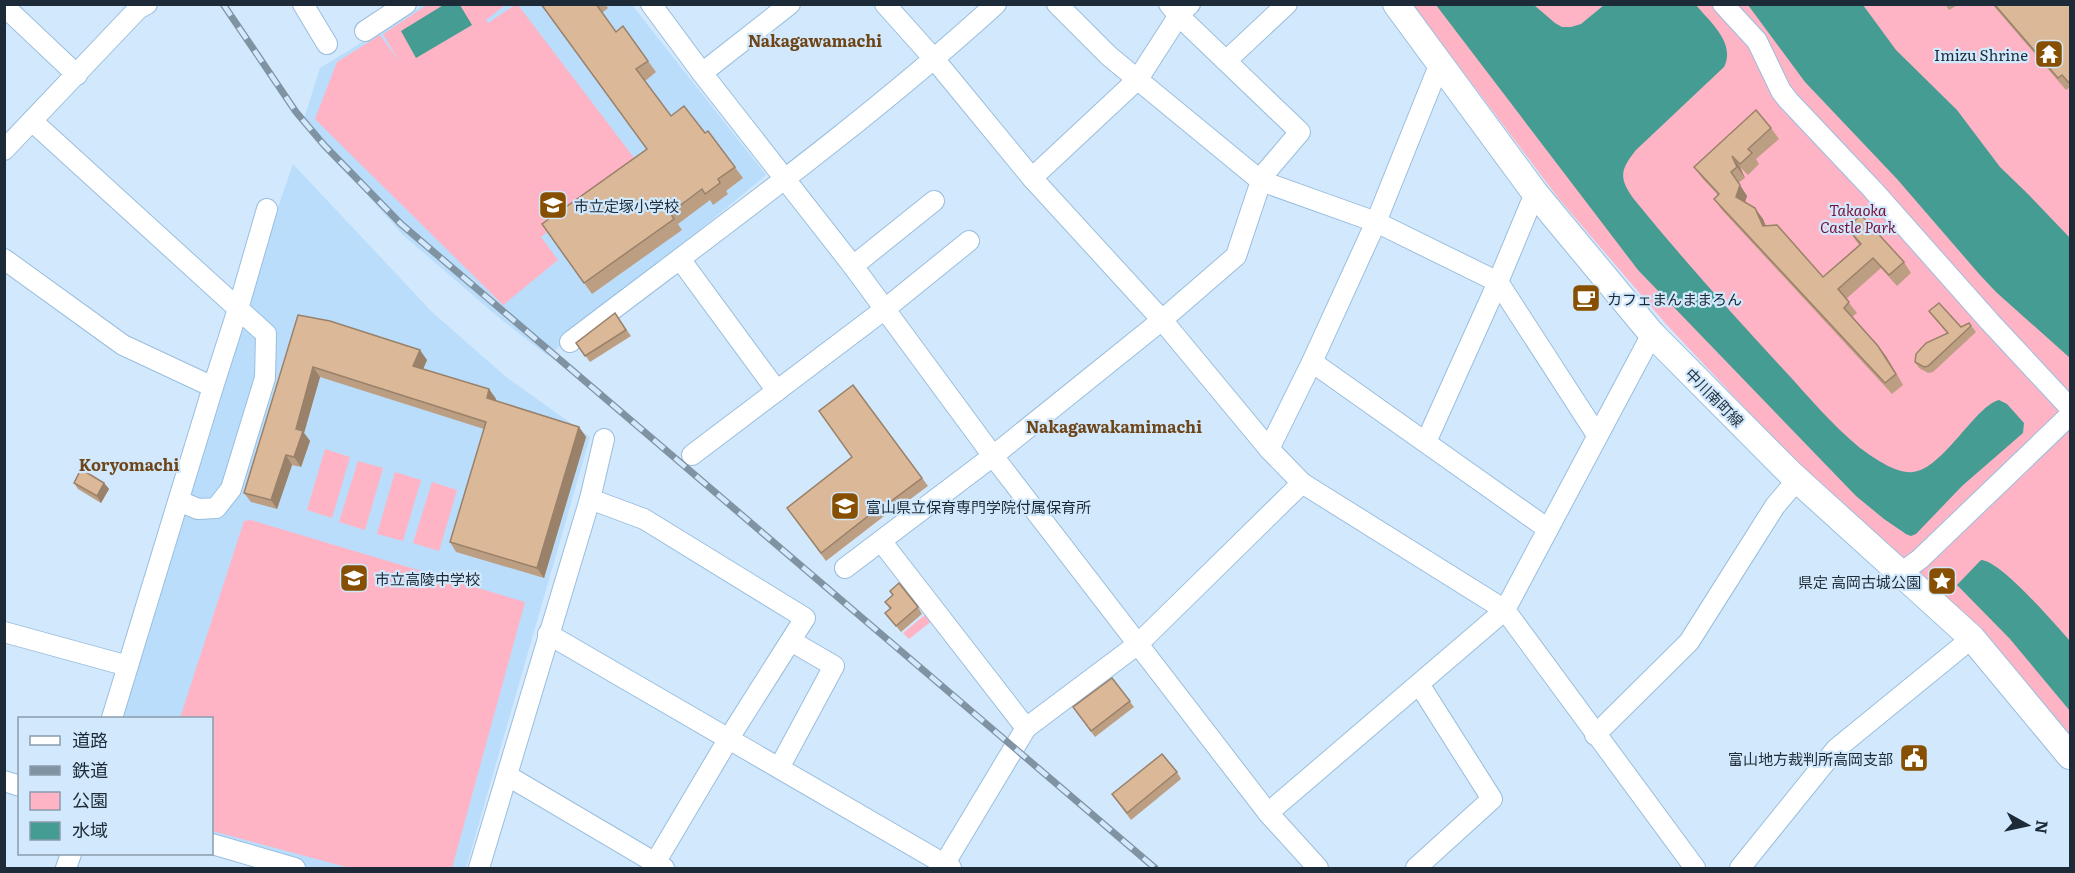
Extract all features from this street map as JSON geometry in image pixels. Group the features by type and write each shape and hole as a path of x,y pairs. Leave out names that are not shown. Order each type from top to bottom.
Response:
{"main road":[{"name":"中川南町線","path":"1396,4 1535,193 1652,334 1797,480 1910,566 2070,756"}],"street":[{"path":"303,4 327,44"},
{"path":"365,31 406,4"},
{"path":"651,4 853,266 993,456 1268,813 1318,868"},
{"path":"702,73 790,4"},
{"path":"885,4 935,60 1032,178 1162,320 1269,449 1302,483 1505,610 1686,864"},
{"path":"570,342 594,319 680,259 935,60 996,4"},
{"path":"1057,4 1109,56 1261,181 1376,222 1498,282 1597,435"},
{"path":"1226,61 1287,4"},
{"path":"1723,4 1757,41 1781,92 2070,408"},
{"path":"4,6 77,75"},
{"path":"4,150 142,6"},
{"path":"845,568 993,456 1162,320 1236,256 1265,173 1300,132 1226,61 1179,8 1138,79 1032,178"},
{"path":"1269,449 1312,362 1376,222 1440,63"},
{"path":"32,121 266,334 265,378 231,489 216,508 198,509 179,501"},
{"path":"1426,442 1535,193"},
{"path":"853,266 934,201"},
{"path":"112,717 267,209"},
{"path":"692,455 885,309 969,241"},
{"path":"4,259 123,345 213,387"},
{"path":"680,259 777,391"},
{"path":"1268,813 1505,610 1652,334"},
{"path":"1312,362 1548,529"},
{"path":"1910,566 2070,416"},
{"path":"479,868 590,499 604,439"},
{"path":"1595,735 1689,642 1768,516 1797,480"},
{"path":"548,634 946,867 1026,728 1138,644 1302,483"},
{"path":"508,776 657,867 729,738 805,618 644,519 590,499"},
{"path":"881,541 1026,728"},
{"path":"4,632 128,666"},
{"path":"1740,868 1836,749 1972,638"},
{"path":"779,768 834,666 791,641"},
{"path":"1416,868 1492,799 1419,684"},
{"path":"213,844 295,868"}],"shaded area":[{"name":"市立定塚小学校","path":"423,5 632,5 766,175 548,356 497,316 403,235 303,122 320,68"},
{"name":"市立高陵中学校","path":"293,164 432,312 505,376 590,437 466,868 301,868 213,843 213,717 115,717 215,390"}],"green space":[{"path":"427,5 503,5 486,20 488,23 518,5 635,159 541,237 558,260 503,305 315,119 337,62 380,35 399,61 383,34"},
{"name":"Takaoka Castle Park","path":"1413,5 2070,5 2070,738 1911,565 1809,476 1666,324 1559,199"},
{"path":"325,449 350,457 332,518 307,510"},
{"path":"358,461 383,468 365,530 339,522"},
{"path":"395,472 421,480 403,541 377,534"},
{"path":"432,482 457,490 439,551 413,543"},
{"path":"251,520 525,602 452,868 350,868 213,831 213,717 180,717 244,521"},
{"path":"932,609 937,617 909,639 903,633"}],"water":[{"path":"445,4 460,5 472,25 416,58 401,31"},
{"path":"1436,5 1534,5 1555,23 1562,27 1571,27 1581,24 1604,5 1696,5 1720,33 1727,50 1727,58 1724,67 1631,157 1623,173 1623,179 1633,198 1707,285 1820,410 1860,448 1878,461 1906,472 1924,468 1936,460 1980,413 1999,400 2007,404 2024,423 2023,433 1962,486 1916,534 1911,536 1906,534 1884,519 1856,496 1638,270"},
{"path":"1748,5 1863,5 1896,50 1957,110 2000,167 2070,238 2070,358 1980,275 1897,179 1805,82"},
{"path":"1981,560 2001,570 2014,581 2070,641 2070,711 2010,639 1957,585"}],"building":[{"path":"541,4 596,4 616,32 623,26 648,61 636,69 671,116 684,106 705,133 708,131 735,167 718,179 720,183 705,194 702,189 670,213 674,219 584,283 542,224 647,149"},
{"name":"Imizu Shrine","path":"1994,4 2070,4 2070,84 2062,75 2058,78"},
{"path":"1756,110 1771,128 1748,149 1752,153 1740,164 1732,156 1737,167 1731,172 1740,185 1736,197 1755,208 1763,226 1777,225 1823,277 1861,244 1847,228 1861,215 1904,262 1889,275 1873,258 1838,289 1849,302 1844,308 1878,346 1896,374 1885,383 1714,199 1719,194 1694,167"},
{"path":"1939,303 1961,327 1969,323 1971,326 1928,366 1924,367 1915,362 1916,354 1926,343 1948,333 1929,311"},
{"path":"615,313 626,330 585,356 576,343"},
{"path":"298,315 330,321 420,350 413,366 489,389 487,398 579,427 537,568 450,542 486,422 313,367 296,429 303,431 294,457 286,455 271,500 244,493"},
{"path":"853,385 922,478 887,504 886,502 821,553 787,508 852,457 819,411"},
{"path":"81,469 104,483 97,496 74,483"},
{"path":"899,583 918,607 896,626 885,613 891,608 885,602 893,595 890,591"},
{"path":"1112,678 1130,701 1091,731 1073,707"},
{"path":"1162,754 1177,772 1127,813 1112,794"}],"railway":[{"path":"223,4 296,112 324,145 401,224 1155,868"}],"place":[{"name":"Imizu Shrine","path":"2049,54"},
{"name":"市立定塚小学校","path":"553,205"},
{"name":"カフェまんままろん","path":"1586,298"},
{"name":"富山県立保育専門学院付属保育所","path":"845,506"},
{"name":"市立高陵中学校","path":"354,578"},
{"name":"県定 高岡古城公園","path":"1942,581"},
{"name":"富山地方裁判所高岡支部","path":"1914,758"}],"district":[{"name":"Nakagawamachi","path":"815,40"},
{"name":"Nakagawakamimachi","path":"1114,426"},
{"name":"Koryomachi","path":"129,464"}]}
